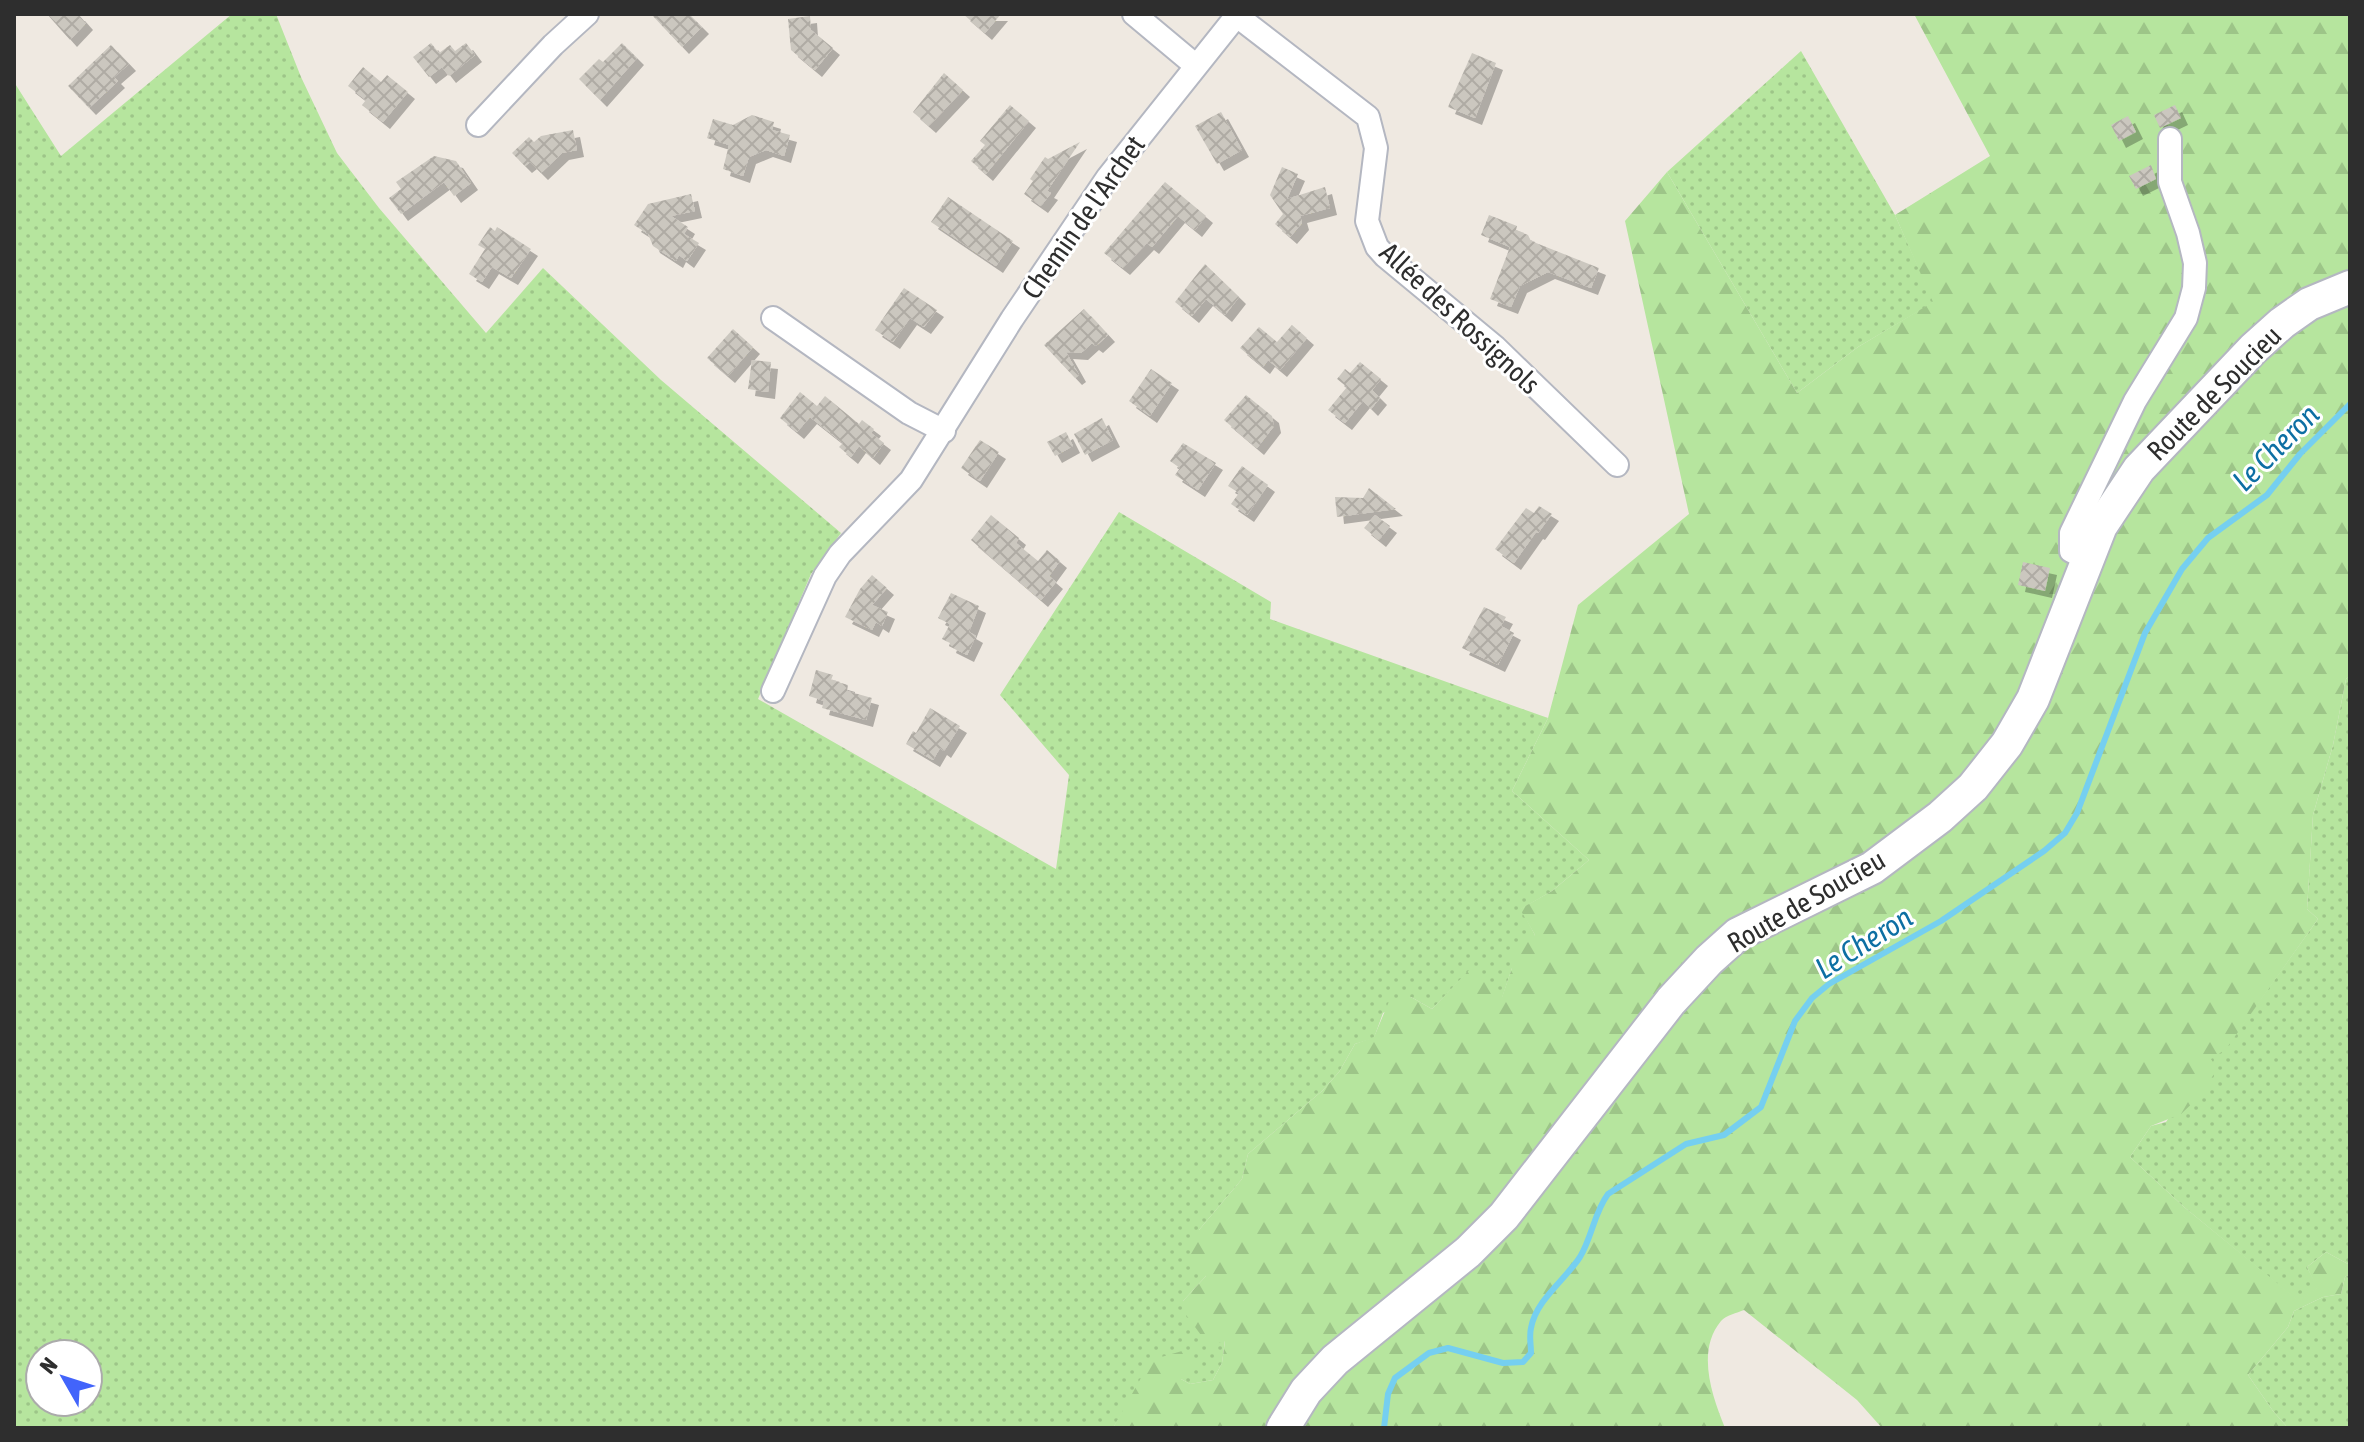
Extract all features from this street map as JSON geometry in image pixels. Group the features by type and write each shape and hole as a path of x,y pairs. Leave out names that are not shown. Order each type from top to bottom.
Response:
{"street":[{"path":"478,125 553,45 587,14"},
{"path":"1134,14 1195,65"},
{"name":"Chemin de l'Archet","path":"773,691 825,576 840,554 911,480 1012,319 1108,177 1238,15"},
{"name":"Allée des Rossignols","path":"1238,15 1368,117 1376,148 1367,221 1377,247 1495,347 1617,465"},
{"path":"2087,559 2071,551 2071,533 2135,401 2186,318 2194,288 2195,263 2170,182 2170,139"},
{"name":"Route de Soucieu","path":"1283,1428 1306,1391 1335,1360 1468,1252 1504,1216 1671,1001 1709,960 1738,934 1872,868 1940,817 1973,787 2007,744 2033,699 2101,526 2139,469 2282,323 2309,304 2350,287"},
{"path":"773,318 909,413 944,431"}],"green space":[{"path":"232,14 276,14 301,77 337,153 379,208 486,333 543,268 661,380 841,533 811,574 758,699 1056,869 1069,775 1000,695 1119,512 1271,602 1270,619 1548,718 1512,791 1589,860 1552,891 1521,909 1535,935 1512,968 1502,998 1472,968 1432,1009 1411,997 1383,1013 1374,1038 1355,1044 1339,1072 1322,1091 1248,1154 1242,1179 1199,1230 1206,1276 1183,1301 1225,1340 1222,1363 1213,1380 1190,1384 1181,1379 1126,1407 1113,1428 14,1428 14,82 61,156"},
{"path":"1914,14 2350,14 2350,676 2346,679 2333,745 2313,815 2307,909 2318,919 2226,1049 2211,1059 2217,1069 2201,1095 2181,1114 2151,1126 2130,1157 2184,1207 2298,1300 2317,1288 2307,1267 2326,1252 2348,1264 2350,1262 2350,1274 2345,1277 2341,1294 2323,1297 2294,1311 2288,1327 2248,1375 2288,1428 1882,1428 1857,1400 1744,1310 1721,1321 1709,1346 1711,1388 1725,1428 1113,1428 1151,1360 1182,1351 1195,1360 1181,1379 1190,1384 1213,1380 1222,1363 1225,1341 1209,1346 1184,1312 1183,1301 1206,1276 1191,1263 1190,1246 1199,1230 1242,1179 1248,1154 1322,1091 1339,1072 1355,1044 1374,1037 1390,999 1411,997 1432,1009 1472,967 1502,997 1512,968 1509,950 1535,935 1520,909 1552,891 1589,860 1512,791 1548,718 1578,605 1689,514 1625,221 1667,172 1797,393 1858,347 1933,302 1895,215 1990,156"},
{"path":"1801,51 1895,215 1934,302 1858,347 1797,393 1667,172"},
{"path":"2350,676 2350,1262 2348,1264 2326,1252 2307,1267 2318,1288 2298,1301 2184,1207 2130,1157 2151,1126 2166,1122 2210,1059 2240,1028 2318,919 2307,909 2313,815 2333,745 2346,679"},
{"path":"2350,1274 2350,1428 2288,1428 2248,1375 2288,1327 2294,1311 2323,1297 2341,1294 2345,1277"}],"building":[{"path":"47,14 78,14 86,23 70,40"},
{"path":"651,14 689,14 702,27 682,47"},
{"path":"963,14 1001,14 985,33"},
{"path":"810,16 811,30 833,48 815,70 791,50 788,19"},
{"path":"431,43 439,53 450,45 455,51 466,43 475,55 449,76 442,67 429,77 413,57"},
{"path":"622,43 637,58 600,100 579,79 599,59 603,62"},
{"path":"111,45 129,64 114,77 118,81 89,108 68,86"},
{"path":"1472,53 1496,63 1475,118 1448,107"},
{"path":"363,67 381,82 387,75 408,92 383,122 362,105 366,100 348,86"},
{"path":"944,73 963,90 929,126 913,112"},
{"path":"1010,105 1029,121 986,174 971,161 985,145 980,141"},
{"path":"2175,105 2181,118 2160,128 2154,115"},
{"path":"1221,112 1242,150 1217,164 1195,126"},
{"path":"752,115 774,122 772,130 790,135 784,156 766,150 749,157 743,176 723,169 729,145 707,138 713,119 733,125"},
{"path":"2128,116 2136,132 2119,141 2111,125"},
{"path":"573,130 577,150 562,153 541,173 530,162 525,166 512,153 529,137 534,142 541,136"},
{"path":"1080,142 1047,191 1051,193 1041,206 1024,194 1045,157 1048,159"},
{"path":"434,156 456,161 471,183 454,196 444,182 401,214 389,198 401,189 396,182"},
{"path":"2151,165 2156,179 2136,189 2129,176"},
{"path":"1282,167 1298,174 1287,199 1325,187 1330,208 1300,216 1302,223 1290,237 1275,224 1283,214 1270,195"},
{"path":"1165,182 1206,216 1195,230 1178,216 1152,247 1147,243 1123,268 1104,253"},
{"path":"691,194 695,211 671,216 688,227 684,234 699,243 687,261 679,255 676,261 653,246 648,234 634,225 648,204"},
{"path":"948,197 1013,241 996,266 931,222"},
{"path":"1489,215 1517,226 1516,230 1528,235 1531,241 1599,268 1591,288 1548,272 1520,286 1511,307 1490,299 1510,247 1481,235"},
{"path":"490,227 495,231 497,227 531,249 511,278 492,267 482,282 469,274 485,249 478,245"},
{"path":"1205,264 1239,297 1225,315 1206,299 1192,316 1175,302"},
{"path":"904,288 937,310 924,327 910,318 893,342 875,330"},
{"path":"1084,309 1108,335 1096,346 1092,343 1081,353 1066,352 1079,375 1075,378 1044,345"},
{"path":"1292,325 1307,338 1280,370 1268,360 1263,367 1240,348 1259,327 1277,342"},
{"path":"733,329 753,347 728,376 707,358"},
{"path":"752,360 771,362 768,392 748,389"},
{"path":"1360,362 1381,379 1372,390 1380,398 1371,409 1363,401 1345,423 1328,410 1347,387 1337,379 1345,369 1350,373"},
{"path":"1151,369 1172,383 1150,416 1129,401"},
{"path":"800,392 817,406 825,396 859,424 862,420 874,429 871,433 884,443 873,458 859,446 851,457 839,447 843,443 810,417 797,432 780,418"},
{"path":"1246,395 1272,416 1274,426 1257,448 1224,420"},
{"path":"1102,418 1113,440 1085,455 1074,434"},
{"path":"1066,432 1073,446 1055,456 1047,442"},
{"path":"980,440 999,452 980,481 961,468"},
{"path":"1183,443 1216,463 1198,490 1175,475 1180,468 1170,461"},
{"path":"1242,466 1268,485 1247,515 1231,504 1239,493 1228,486"},
{"path":"1369,488 1396,509 1337,517 1335,497 1363,498"},
{"path":"1539,506 1552,514 1514,563 1495,549 1526,508 1534,513"},
{"path":"991,515 1019,538 1016,543 1038,561 1047,550 1060,561 1049,576 1056,582 1041,600 971,540"},
{"path":"1375,515 1390,526 1379,540 1364,528"},
{"path":"2023,562 2050,568 2045,591 2018,585"},
{"path":"872,575 887,588 872,605 888,612 882,626 876,622 872,630 845,617 860,589"},
{"path":"951,593 979,606 969,632 976,636 967,655 942,639 950,624 938,618"},
{"path":"1484,607 1506,617 1501,626 1514,633 1498,665 1462,648"},
{"path":"816,670 833,675 831,680 848,685 847,691 872,698 866,720 822,708 824,701 809,696"},
{"path":"930,708 960,726 944,751 940,748 933,760 906,744"}],"waterway":[{"name":"Le Cheron","path":"1384,1428 1388,1394 1395,1378 1429,1353 1448,1348 1503,1363 1523,1362 1531,1353 1530,1331 1539,1308 1580,1257 1608,1194 1686,1144 1724,1135 1761,1107 1795,1021 1812,998 1829,984 1941,921 2044,851 2065,833 2077,813 2145,633 2182,569 2208,538 2267,495 2300,454 2350,404"}]}
